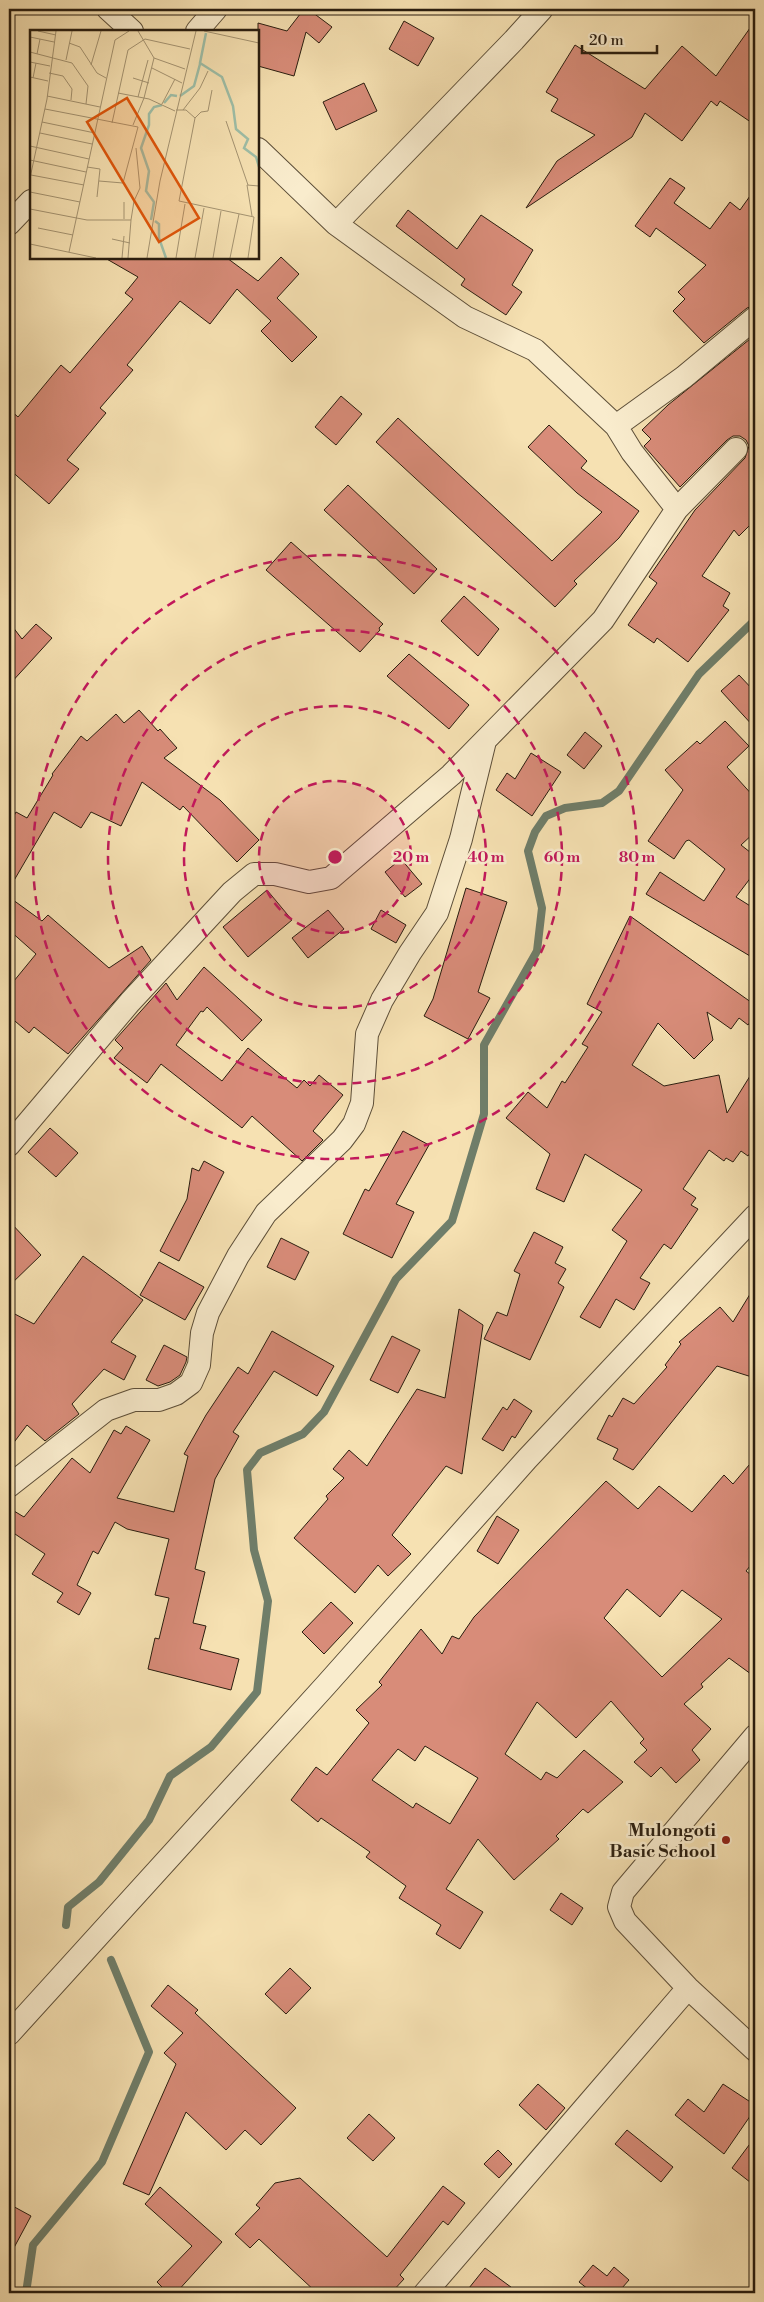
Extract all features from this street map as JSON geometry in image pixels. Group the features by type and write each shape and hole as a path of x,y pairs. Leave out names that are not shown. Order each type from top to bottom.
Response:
{"street":[{"path":"108,9 131,30"},
{"path":"198,30 216,9"},
{"path":"336,224 542,9"},
{"path":"259,150 336,224 465,317 535,350 616,426 632,452 677,509"},
{"path":"10,218 30,202"},
{"path":"616,426 684,377 755,318"},
{"path":"9,1145 130,1002 232,892 254,874 276,874 309,882 331,878 451,775 603,620 677,509 736,449"},
{"path":"9,1486 106,1410 134,1400 159,1400 176,1394 190,1383 200,1365 202,1333 208,1313 238,1256 266,1213 342,1140 354,1124 362,1103 367,1034 382,1000 437,913 461,839 484,742"},
{"path":"9,2034 320,1692 527,1459 755,1216"},
{"path":"755,1736 623,1892 619,1907 625,1921 688,1988 755,2050"},
{"path":"425,2293 688,1988"}],"building":[{"path":"304,9 313,9 312,12 332,27 319,43 306,32 294,76 259,66 258,23 287,31"},
{"path":"404,21 434,38 418,66 389,49"},
{"path":"755,21 755,125 720,101 717,106 711,101 682,141 645,113 632,137 526,208 557,161 595,135 551,111 558,99 546,92 575,45 645,89 682,46 716,76"},
{"path":"364,83 377,111 336,130 323,102"},
{"path":"670,178 685,188 674,203 710,229 730,202 740,210 755,189 755,305 747,308 704,343 673,311 685,299 678,292 706,265 656,228 650,237 635,226"},
{"path":"408,210 457,249 481,215 533,250 512,285 522,292 506,315 461,285 465,279 396,226"},
{"path":"281,257 299,274 277,298 317,337 292,362 261,331 271,321 237,289 210,324 180,301 127,365 133,370 100,408 106,413 67,460 79,469 49,504 9,469 9,409 18,417 61,365 70,373 133,299 125,293 138,277 107,259 228,259 258,281"},
{"path":"755,335 755,520 739,536 734,530 702,576 730,593 723,606 729,610 688,662 657,638 654,643 628,625 657,583 649,577 695,510 745,458 749,446 746,440 740,436 733,436 680,487 644,446 651,439 642,430 668,405"},
{"path":"341,396 362,414 336,445 315,427"},
{"path":"398,418 552,561 602,512 577,493 528,447 549,425 587,461 581,468 639,511 619,538 574,581 577,584 555,607 376,442"},
{"path":"348,485 437,569 414,594 324,510"},
{"path":"291,542 383,624 360,652 266,570"},
{"path":"464,596 499,629 478,656 441,621"},
{"path":"9,622 22,639 36,624 52,638 9,685"},
{"path":"409,654 469,705 449,729 387,676"},
{"path":"739,675 755,692 755,728 721,691"},
{"path":"139,710 177,748 164,758 220,800 259,840 237,862 183,806 180,810 142,782 121,826 91,812 81,828 54,812 9,889 9,825 16,812 27,818 52,774 81,736 87,741 116,714 124,723"},
{"path":"725,721 749,746 727,767 755,798 755,832 741,845 755,856 755,872 736,897 755,909 755,959 646,894 660,872 704,901 725,869 689,840 686,841 674,859 648,841 683,790 665,770 697,741 700,744"},
{"path":"585,732 602,746 584,769 567,755"},
{"path":"531,753 561,772 532,816 496,790 507,773 515,779"},
{"path":"401,859 422,884 405,897 385,872"},
{"path":"466,888 507,902 478,992 490,998 468,1039 424,1016 433,999"},
{"path":"267,890 292,920 248,957 223,927"},
{"path":"9,897 42,921 48,915 109,968 142,946 151,960 68,1054 34,1027 29,1033 9,1016 9,987 36,954 9,930"},
{"path":"328,910 344,929 308,958 292,938"},
{"path":"381,910 406,925 396,943 371,929"},
{"path":"630,916 755,1005 755,1015 748,1025 739,1018 731,1029 707,1012 713,1040 694,1059 658,1023 632,1065 664,1086 719,1075 727,1113 755,1068 755,1145 748,1156 741,1151 733,1162 726,1158 724,1161 709,1150 683,1189 696,1198 691,1205 698,1209 671,1249 664,1244 640,1278 650,1283 634,1310 616,1299 600,1328 580,1317 627,1241 612,1230 642,1190 585,1154 564,1202 536,1189 550,1154 506,1118 528,1092 547,1108 562,1081 565,1083 588,1047 582,1044 602,1012 587,1004"},
{"path":"204,967 262,1020 242,1041 207,1007 203,1012 201,1011 176,1045 222,1081 248,1048 297,1088 304,1080 310,1086 319,1075 343,1095 313,1131 323,1140 302,1161 252,1116 242,1128 161,1064 147,1083 114,1058 123,1048 115,1040 166,983 177,1000"},
{"path":"50,1128 78,1153 56,1177 28,1152"},
{"path":"403,1131 429,1145 396,1204 414,1212 392,1258 343,1234 365,1189 369,1191"},
{"path":"204,1161 224,1172 179,1261 160,1251 187,1199 192,1168 199,1171"},
{"path":"9,1221 41,1255 9,1286"},
{"path":"534,1232 563,1247 555,1263 566,1269 558,1283 564,1287 530,1360 484,1339 497,1312 507,1316 520,1274 514,1271"},
{"path":"281,1238 309,1252 295,1280 267,1267"},
{"path":"83,1256 143,1300 111,1342 136,1356 124,1380 104,1369 72,1404 79,1414 45,1441 27,1425 9,1449 9,1311 34,1324"},
{"path":"159,1262 204,1287 185,1320 140,1295"},
{"path":"755,1286 755,1378 717,1366 633,1470 613,1459 618,1449 597,1439 609,1415 612,1417 623,1398 634,1404 667,1367 665,1365 681,1344 679,1342 720,1307 733,1322"},
{"path":"459,1309 483,1325 462,1474 446,1466 392,1535 411,1554 388,1576 378,1565 355,1593 294,1538 328,1499 326,1496 344,1478 333,1469 349,1450 367,1466 417,1389 445,1398"},
{"path":"272,1331 334,1366 317,1396 274,1371 233,1432 239,1436 215,1479 195,1569 205,1572 193,1623 206,1626 200,1649 239,1659 231,1690 148,1669 155,1638 159,1639 169,1598 155,1595 169,1539 127,1529 115,1522 98,1554 93,1551 77,1585 91,1593 79,1615 57,1602 63,1593 32,1574 45,1554 9,1530 9,1508 24,1517 72,1458 90,1473 114,1430 121,1434 126,1426 150,1440 117,1498 174,1512 188,1456 184,1454 206,1415 238,1367 248,1374"},
{"path":"392,1336 420,1350 398,1393 370,1380"},
{"path":"164,1345 187,1357 180,1375 170,1382 158,1386 146,1380"},
{"path":"514,1399 532,1411 515,1438 512,1436 503,1451 482,1439 503,1407 507,1410"},
{"path":"755,1458 755,1560 746,1571 755,1578 755,1677 729,1658 701,1684 703,1687 684,1704 711,1729 692,1750 700,1760 676,1783 661,1767 651,1777 634,1762 647,1750 640,1743 644,1739 611,1701 576,1738 537,1702 505,1754 541,1780 546,1772 557,1778 584,1750 623,1782 588,1813 583,1809 556,1836 559,1839 514,1880 478,1839 446,1889 483,1912 460,1949 436,1934 441,1925 399,1898 406,1886 366,1857 370,1852 321,1818 318,1822 291,1800 316,1767 327,1775 369,1723 356,1710 382,1685 379,1682 421,1629 442,1654 452,1636 459,1639 474,1617 606,1481 638,1509 659,1486 692,1512 724,1475 733,1484","holes":["627,1589 660,1617 682,1590 722,1619 662,1677 604,1618","425,1746 478,1778 450,1824 416,1803 413,1808 372,1780 398,1749 415,1761"]},
{"path":"497,1516 519,1530 498,1564 477,1551"},
{"path":"331,1602 353,1623 324,1654 302,1632"},
{"path":"561,1893 583,1908 572,1925 550,1910"},
{"path":"290,1968 311,1988 286,2014 265,1994"},
{"path":"168,1985 198,2010 195,2013 296,2108 261,2145 245,2130 226,2150 186,2112 149,2195 123,2184 176,2064 164,2053 183,2033 151,2006"},
{"path":"538,2084 565,2108 546,2130 519,2105"},
{"path":"723,2084 755,2105 755,2109 724,2154 675,2115 688,2099 704,2112"},
{"path":"369,2114 395,2138 373,2161 347,2138"},
{"path":"627,2130 673,2167 661,2182 615,2144"},
{"path":"755,2137 755,2186 732,2168"},
{"path":"498,2150 512,2164 499,2178 484,2164"},
{"path":"300,2178 387,2257 443,2186 465,2203 448,2225 443,2221 400,2275 404,2279 391,2293 317,2293 259,2239 250,2248 235,2234 260,2208 256,2205 275,2183"},
{"path":"160,2187 222,2242 176,2293 168,2293 157,2282 192,2246 145,2204"},
{"path":"9,2204 31,2216 9,2257"},
{"path":"593,2265 607,2276 614,2267 629,2280 622,2288 628,2293 593,2293 579,2282"},
{"path":"485,2268 519,2293 465,2293"}],"waterway":[{"path":"66,1925 68,1907 99,1882 149,1820 170,1776 211,1747 257,1692 268,1601 254,1550 247,1470 260,1453 303,1434 324,1412 396,1279 452,1221 484,1114 484,1045 537,951 542,908 528,851 535,832 546,816 565,808 602,803 619,791 699,674 755,620"},
{"path":"26,2293 33,2245 102,2162 149,2052 111,1960"}],"place":[{"name":"Mulongoti Basic School","path":"726,1840"}]}
